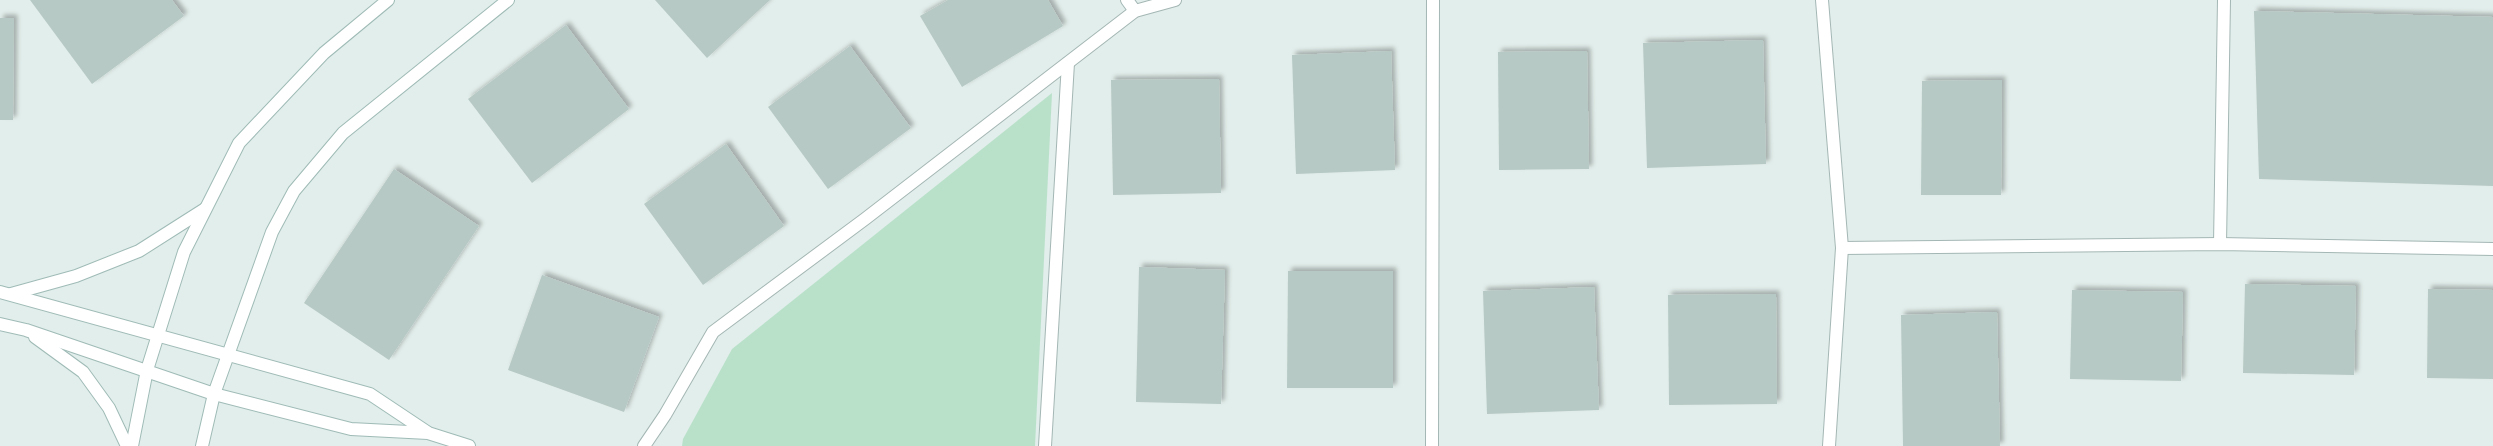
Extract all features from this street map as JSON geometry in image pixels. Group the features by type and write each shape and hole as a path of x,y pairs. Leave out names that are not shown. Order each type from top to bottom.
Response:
{"street":[{"path":"132,446 147,370 184,252 239,143 324,53 388,0"},
{"path":"202,446 214,394 272,232 294,191 343,133 508,0"},
{"path":"1127,0 1135,11"},
{"path":"644,446 665,416 713,332 1135,11 1175,0"},
{"path":"1432,446 1433,0"},
{"path":"1822,0 1842,248 1829,446"},
{"path":"2220,244 2224,0"},
{"path":"1045,446 1068,63"},
{"path":"5,293 76,276 138,251 206,208"},
{"path":"1842,248 2220,244 2493,249"},
{"path":"5,293 370,394 428,433"},
{"path":"0,324 26,330 214,394 351,429 428,433 469,446"},
{"path":"26,330 83,372 109,408 127,446"}],"green space":[{"path":"1052,93 1035,446 682,446 683,439 732,349"}],"building":[{"path":"30,0 172,0 184,16 92,84"},
{"path":"655,0 770,0 707,58"},
{"path":"948,0 1048,0 1063,26 962,87 920,16"},
{"path":"2254,11 2493,17 2493,186 2259,179"},
{"path":"0,18 14,18 13,120 0,120"},
{"path":"566,25 629,109 532,183 468,99"},
{"path":"1763,40 1766,164 1647,168 1643,43"},
{"path":"850,46 911,128 828,189 768,107"},
{"path":"1391,51 1395,170 1296,174 1292,55"},
{"path":"1587,51 1589,169 1499,170 1498,52"},
{"path":"1219,79 1221,193 1113,195 1111,80"},
{"path":"2002,80 2001,195 1921,195 1922,81"},
{"path":"726,144 784,226 703,285 644,204"},
{"path":"394,169 479,226 389,360 304,303"},
{"path":"1139,267 1225,270 1221,404 1136,402"},
{"path":"1288,271 1393,271 1393,388 1287,388"},
{"path":"542,275 659,317 624,412 508,370"},
{"path":"2245,284 2356,286 2354,375 2243,373"},
{"path":"1594,287 1599,410 1487,414 1483,291"},
{"path":"2428,289 2493,290 2493,379 2427,378"},
{"path":"2072,290 2183,292 2181,381 2070,379"},
{"path":"1776,294 1777,404 1669,405 1668,295"},
{"path":"1997,312 2000,446 1903,446 1901,315"}]}
